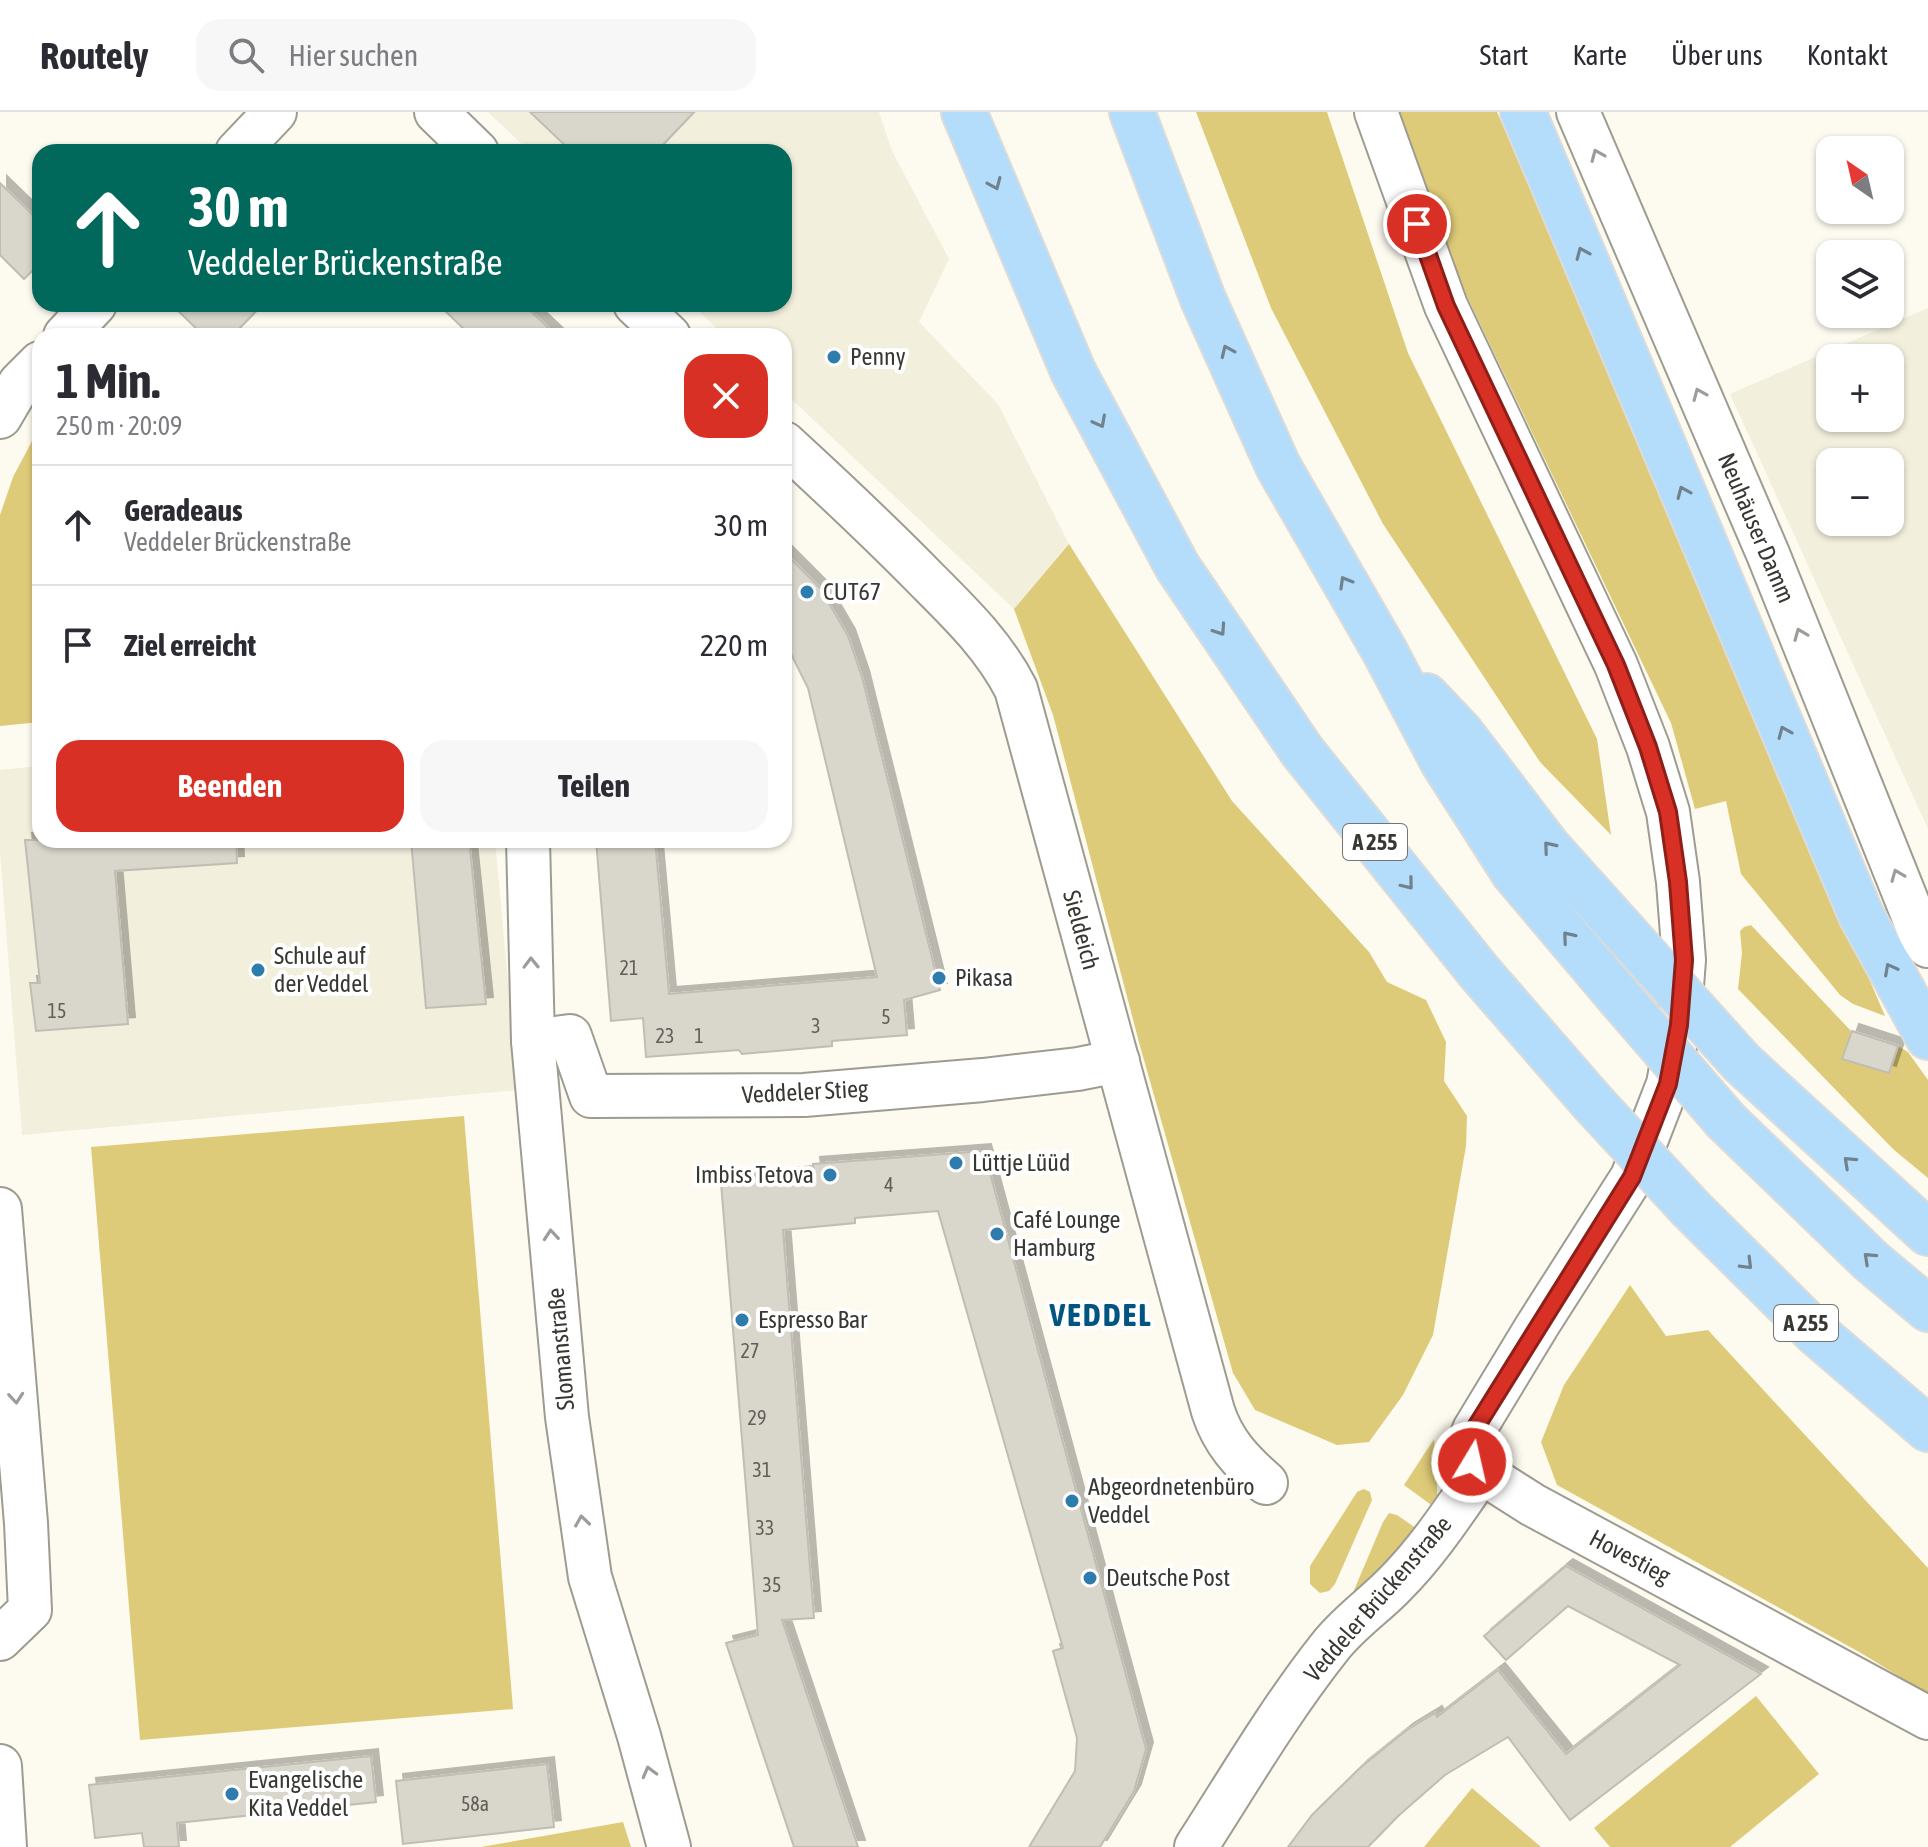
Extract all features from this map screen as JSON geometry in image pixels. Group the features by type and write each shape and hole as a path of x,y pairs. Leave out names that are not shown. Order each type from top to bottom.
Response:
{"highway":[{"name":"A 255","path":"964,112 1073,371 1177,566 1302,751 1480,973 1593,1103 1691,1209 1815,1332 1928,1429"},
{"path":"1132,112 1203,299 1278,466 1384,650 1443,762 1514,873 1726,1121 1871,1261 1928,1309"},
{"path":"1523,112 1861,915 1928,1037"},
{"path":"1384,650 1461,733 1548,847 1742,1063 1928,1233"}],"street":[{"path":"245,144 275,112"},
{"path":"436,112 469,144"},
{"name":"Neuhäuser Damm","path":"1578,112 1768,554 1921,936 1928,946"},
{"path":"1377,113 1446,306 1616,665 1648,747 1668,812 1678,882 1684,960 1679,1025 1668,1084 1632,1177 1537,1326 1470,1439 1470,1457 1481,1472"},
{"path":"72,328 88,312"},
{"path":"644,312 660,328"},
{"path":"0,417 20,383 32,371"},
{"name":"Sieldeich","path":"792,450 876,528 963,616 1005,667 1016,689 1219,1429 1239,1460 1266,1483"},
{"name":"Slomanstraße","path":"528,848 533,1041 567,1417 590,1577 669,1847"},
{"name":"Veddeler Stieg","path":"533,1041 570,1036 591,1096 804,1095 983,1080 1118,1061"},
{"path":"0,1209 26,1523 30,1610 0,1639"},
{"name":"Hovestieg","path":"1481,1472 1533,1505 1928,1718"},
{"name":"Veddeler Brückenstraße","path":"1196,1847 1273,1726 1329,1648 1395,1585 1443,1528 1481,1472"},
{"path":"0,1766 5,1847"}],"shaded area":[{"path":"488,112 879,112 892,151 949,259 919,322 998,404 1069,544 1014,609 792,400 792,328 716,328 700,312 792,312 792,144 522,144"},
{"path":"1196,112 1327,112 1408,353 1597,739 1611,835 1540,762 1383,524 1271,308"},
{"path":"1399,112 1497,112 1885,1016 1853,1004 1840,995 1741,874 1726,801 1695,809 1671,723 1461,284"},
{"path":"1928,308 1928,829 1730,394 1816,357 1816,432 1904,432 1904,344 1845,344 1882,328 1904,328 1904,318"},
{"path":"32,441 32,723 0,726 0,515 13,477"},
{"path":"1069,544 1232,801 1369,952 1387,982 1426,1000 1446,1042 1444,1081 1467,1116 1466,1146 1433,1335 1403,1395 1369,1442 1337,1445 1255,1410 1233,1373 1140,1046 1053,715 1014,609"},
{"name":"Schule auf der Veddel","path":"32,767 32,848 496,848 518,1090 22,1135 0,851 0,770"},
{"path":"1751,925 1851,1031 1843,1059 1888,1073 1898,1046 1908,1052 1928,1080 1928,1178 1893,1149 1738,989 1742,953 1740,931"},
{"path":"464,1116 513,1709 140,1740 91,1147"},
{"path":"1630,1285 1666,1336 1708,1330 1928,1568 1928,1694 1861,1653 1557,1485 1541,1442 1564,1385"},
{"path":"1434,1439 1438,1503 1434,1507 1404,1485"},
{"path":"1364,1489 1370,1492 1372,1500 1335,1584 1329,1591 1320,1593 1310,1584 1310,1566 1357,1492"},
{"path":"1389,1513 1420,1531 1349,1602 1383,1522"},
{"path":"1756,1696 1819,1774 1730,1847 1610,1847 1594,1828"},
{"path":"1472,1788 1541,1847 1424,1847"},
{"path":"623,1822 631,1847 481,1847"}],"building":[{"path":"530,112 694,112 664,144 564,144"},
{"path":"0,183 32,214 32,271 24,279 0,255"},
{"path":"179,312 255,312 240,328 196,328"},
{"path":"446,312 532,312 548,328 463,328"},
{"path":"792,560 820,588 848,636 862,677 940,990 904,1000 907,1035 832,1041 832,1046 742,1054 739,1050 646,1057 643,1018 611,1021 597,848 656,848 669,994 877,977 808,688 792,656"},
{"path":"25,840 32,840 32,848 236,848 237,863 115,871 128,1024 36,1031 30,983 40,983"},
{"path":"412,848 470,848 486,1004 426,1008"},
{"path":"1852,1031 1898,1046 1889,1073 1842,1059"},
{"path":"984,1151 1146,1749 1134,1791 1100,1847 1029,1847 1075,1771 1077,1738 1053,1651 1063,1648 938,1211 855,1218 855,1223 783,1230 814,1618 782,1620 858,1847 794,1847 726,1643 758,1635 721,1183 814,1172 813,1164"},
{"path":"1566,1566 1761,1674 1570,1820 1508,1737 1445,1775 1368,1847 1288,1847 1312,1815 1361,1767 1407,1730 1435,1713 1437,1717 1498,1670 1566,1754 1680,1665 1568,1606 1506,1660 1484,1636"},
{"name":"Evangelische Kita Veddel","path":"371,1756 376,1802 177,1823 179,1847 144,1847 142,1833 95,1838 89,1785"},
{"path":"547,1764 554,1827 403,1844 396,1781"}],"place":[{"name":"Penny","path":"834,357"},
{"name":"CUT67","path":"807,592"},
{"name":"Schule auf der Veddel","path":"258,970"},
{"name":"Pikasa","path":"939,978"},
{"name":"Lüttje Lüüd","path":"956,1163"},
{"name":"Imbiss Tetova","path":"830,1175"},
{"name":"Café Lounge Hamburg","path":"997,1234"},
{"name":"Espresso Bar","path":"742,1320"},
{"name":"Abgeordnetenbüro Veddel","path":"1072,1501"},
{"name":"Deutsche Post","path":"1090,1578"},
{"name":"Evangelische Kita Veddel","path":"232,1794"}],"district":[{"name":"VEDDEL","path":"1101,1315"}],"route":[{"path":"1417,224 1446,306 1616,665 1648,747 1668,812 1678,882 1684,960 1679,1025 1668,1084 1632,1177 1474,1430 1469,1450 1472,1462"}]}
